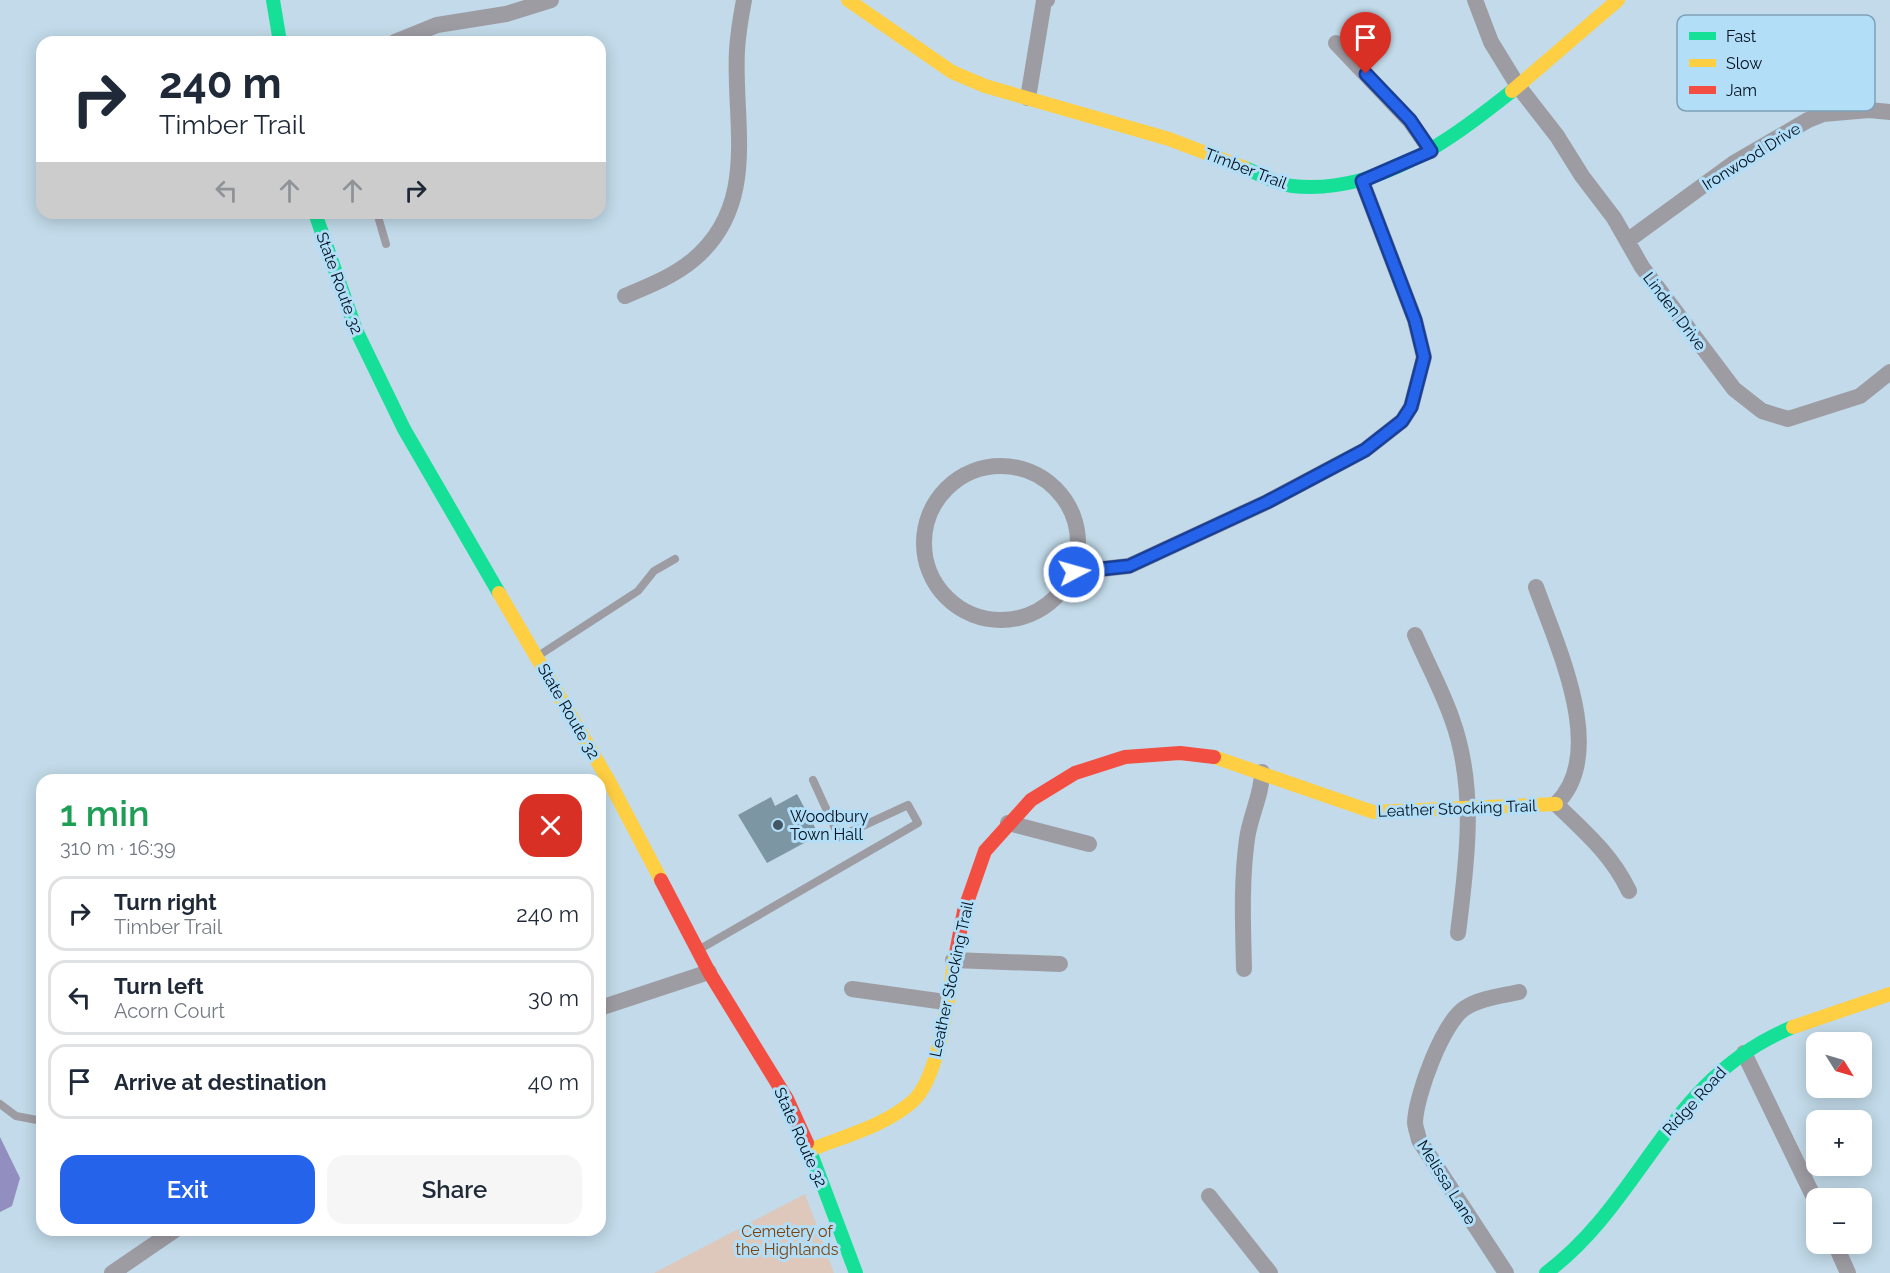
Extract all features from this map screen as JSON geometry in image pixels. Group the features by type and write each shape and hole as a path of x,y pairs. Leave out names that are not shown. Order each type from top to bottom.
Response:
{"street":[{"path":"273,0 279,36"},
{"path":"426,36 437,25 506,14 551,0"},
{"path":"625,296 661,280 694,259 716,235 732,200 741,161 737,50 744,0"},
{"name":"Timber Trail","path":"848,0 952,72 985,86 1169,139 1290,186 1338,185 1362,181 1431,151 1458,134 1518,86 1618,0"},
{"path":"1028,98 1044,0"},
{"name":"Linden Drive","path":"1475,0 1491,42 1518,86 1557,136 1642,267 1734,389 1762,411 1788,419 1805,416 1860,396 1890,372"},
{"path":"1336,43 1410,120 1431,151"},
{"name":"Ironwood Drive","path":"1627,241 1734,163 1808,120 1823,114 1858,111"},
{"name":"Ironwood Drive","path":"1875,111 1890,112"},
{"path":"1074,572 1129,566 1239,515 1365,450 1402,421 1411,407 1424,357 1415,320 1362,181"},
{"name":"State Route 32","path":"317,219 356,330 404,429 605,774"},
{"path":"1001,466 1026,470 1048,481 1069,507 1076,522 1079,547 1074,572 1060,594 1040,611 1015,620 989,620 964,612 944,596 930,573 924,548 927,523 937,500 954,482 969,474 1001,466"},
{"path":"1536,587 1566,670 1578,723 1576,771 1567,794 1556,804 1604,850 1619,869 1629,891"},
{"path":"1415,635 1452,720 1463,765 1468,809 1467,856 1458,933"},
{"name":"Leather Stocking Trail","path":"810,1150 887,1117 913,1101 926,1084 934,1064 964,911 985,851 1031,800 1075,773 1125,757 1180,753 1222,758 1373,812 1556,804"},
{"path":"1244,969 1243,888 1247,837 1262,784 1262,771"},
{"name":"State Route 32","path":"606,776 697,951 787,1099 810,1150 856,1273"},
{"path":"1008,823 1089,844"},
{"path":"953,960 1060,964"},
{"path":"606,1006 709,972"},
{"path":"852,989 945,1002"},
{"name":"Melissa Lane","path":"1506,1273 1419,1140 1415,1123 1423,1089 1453,1019 1465,1008 1481,1000 1519,992"},
{"name":"Ridge Road","path":"1546,1273 1585,1238 1692,1098 1728,1063 1793,1028 1890,994"},
{"path":"1744,1053 1809,1188"},
{"path":"1209,1196 1270,1273"},
{"path":"112,1273 166,1236"},
{"path":"1839,1254 1848,1273"}],"lane":[{"path":"379,219 386,244"},
{"path":"538,656 638,591 654,571 675,559"},
{"path":"697,951 918,823 908,805 839,837 813,780"},
{"path":"0,1104 16,1116 36,1120"}],"green space":[{"name":"Cemetery of the Highlands","path":"805,1194 834,1273 654,1273"}],"shaded area":[{"path":"0,1137 20,1178 12,1206 0,1212"}],"building":[{"name":"Woodbury Town Hall","path":"797,794 819,835 767,863 738,815 771,797 775,806"}],"traffic: fast":[{"path":"273,0 279,36"},
{"path":"1245,168 1292,186 1323,187 1353,182 1410,161 1463,128 1512,91"},
{"path":"317,219 356,330 404,429 499,593"},
{"path":"1546,1273 1580,1244 1608,1211 1659,1141 1715,1076 1751,1049 1793,1027"},
{"path":"807,1143 856,1273"}],"traffic: slow":[{"path":"848,0 952,72 985,86 1169,139 1245,168"},
{"path":"1512,91 1618,0"},
{"path":"499,593 605,774"},
{"path":"1214,757 1373,812 1556,804"},
{"path":"606,776 661,880"},
{"path":"810,1150 864,1130 890,1117 913,1101 922,1089 937,1053 956,953"},
{"path":"1793,1027 1890,994"}],"traffic: jam":[{"path":"956,953 964,911 985,851 1031,800 1075,773 1125,757 1180,753 1214,757"},
{"path":"661,880 709,972 787,1099 807,1143"}],"place":[{"name":"Woodbury Town Hall","path":"778,825"}],"route":[{"path":"1074,572 1129,566 1267,502 1365,450 1391,432 1411,407 1419,384 1424,357 1415,320 1362,181 1413,161 1431,151 1410,120 1366,74"}]}
